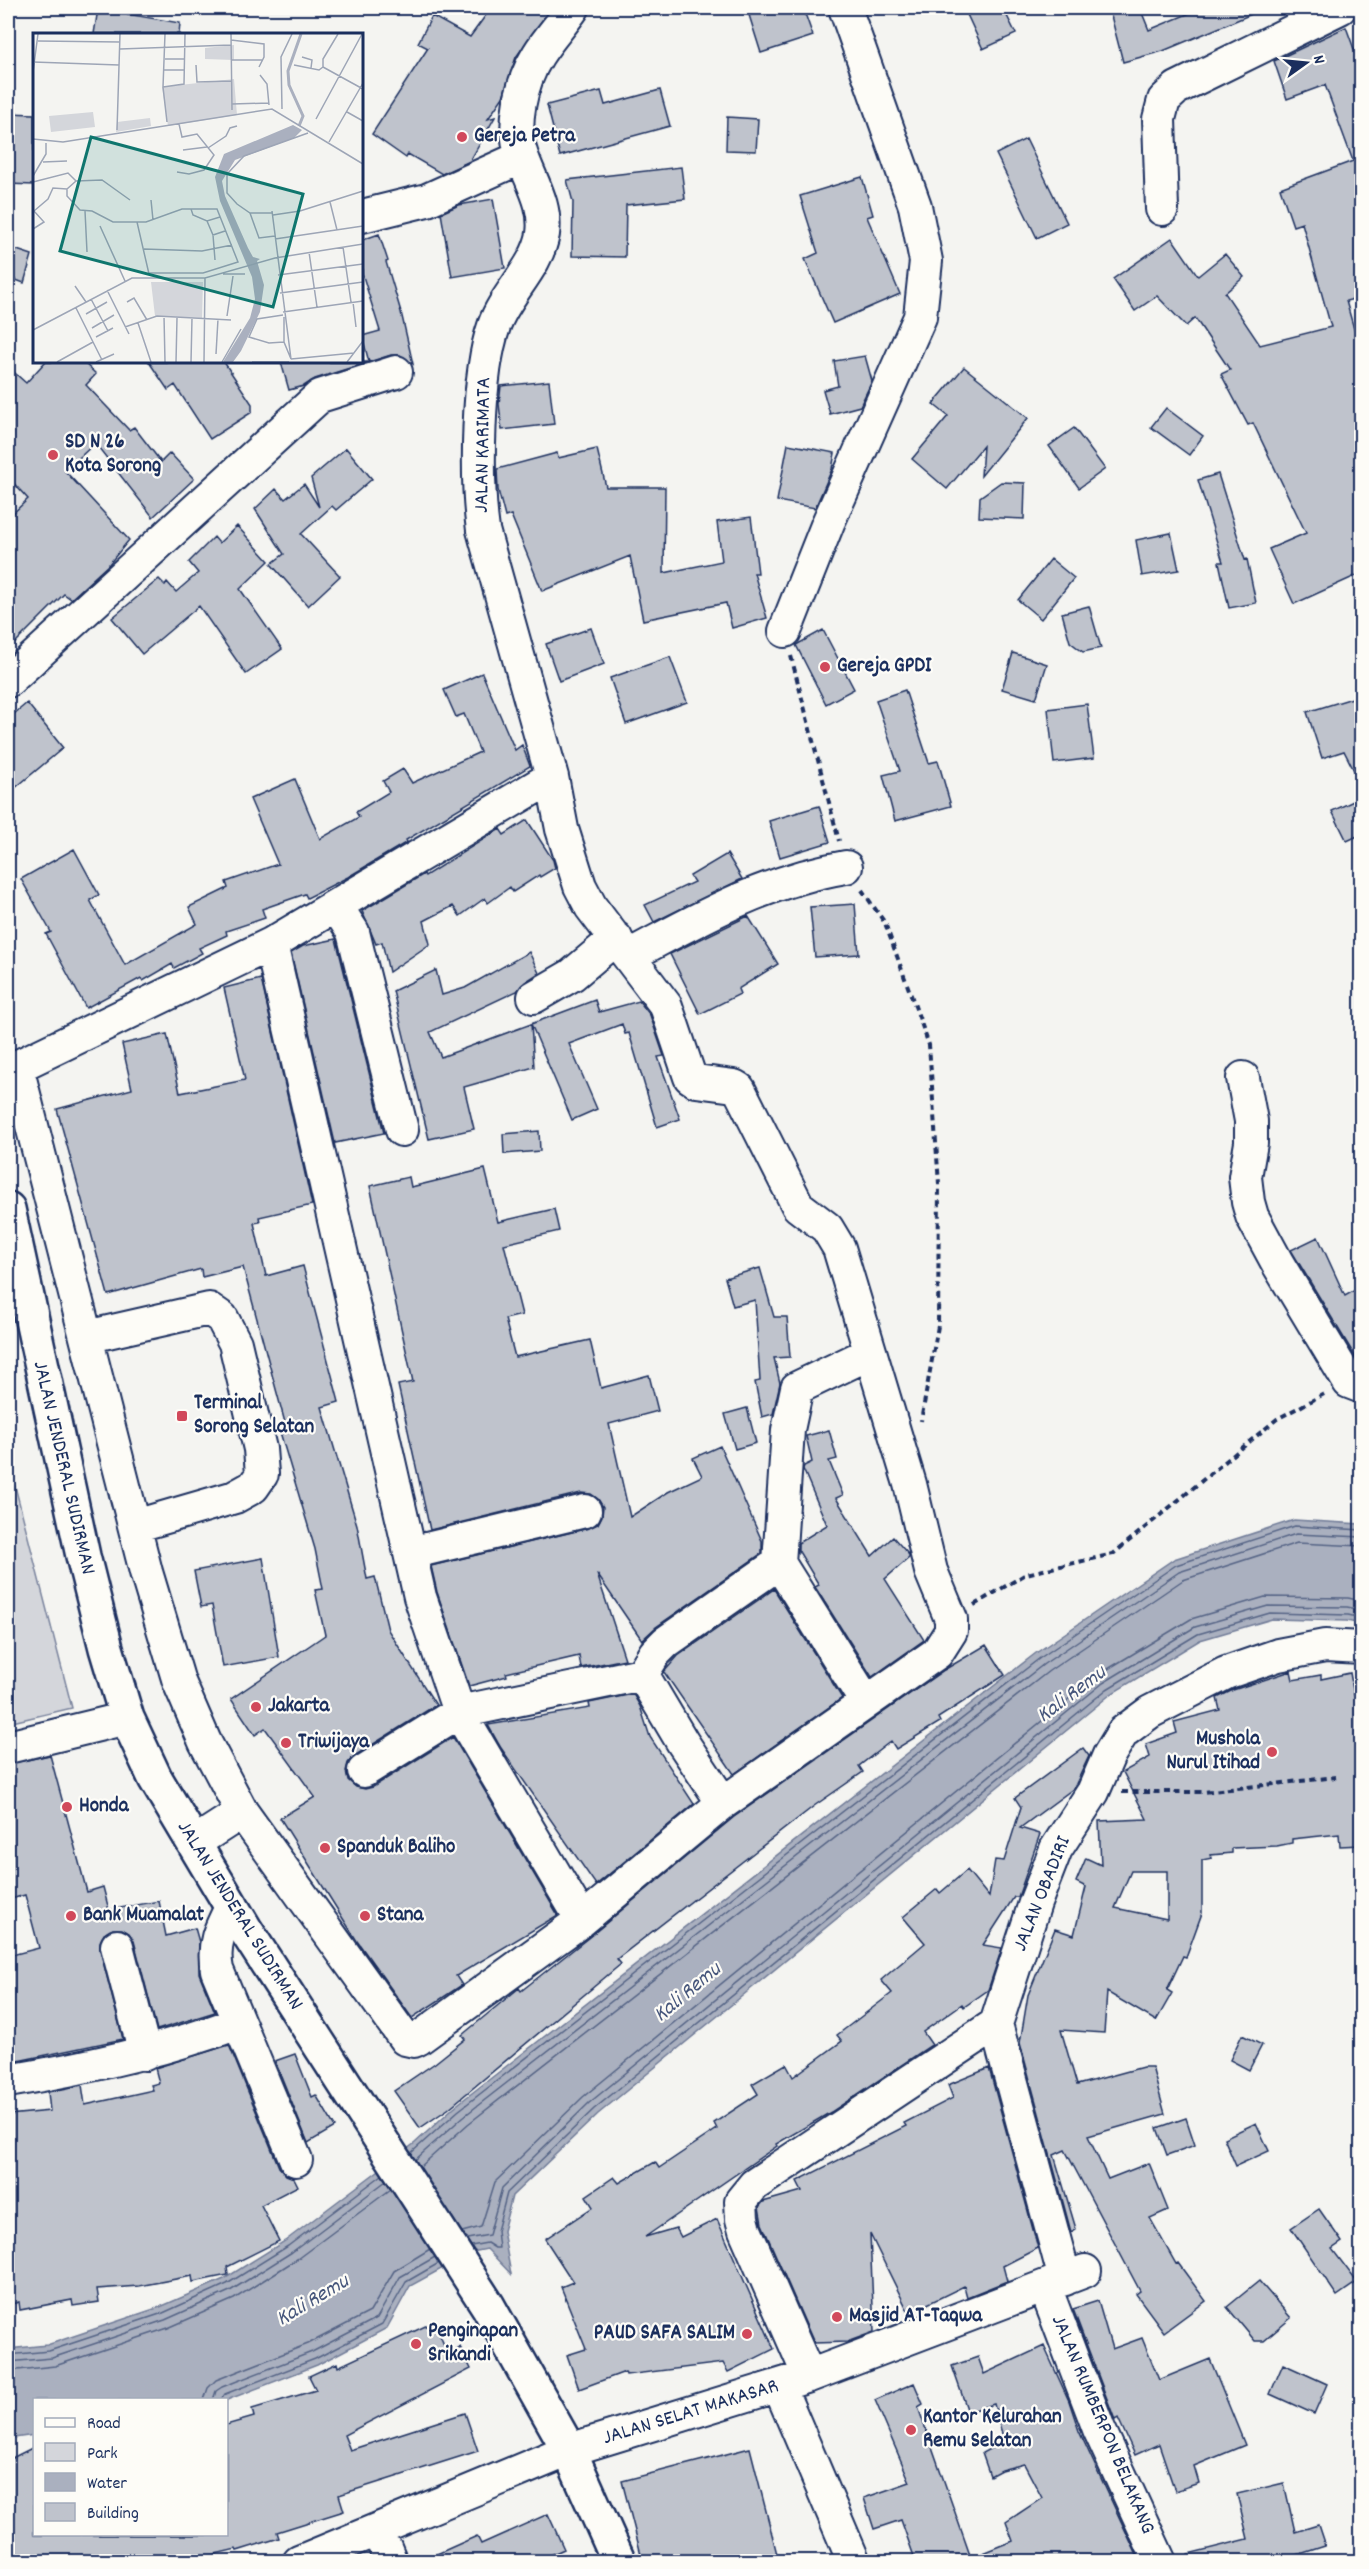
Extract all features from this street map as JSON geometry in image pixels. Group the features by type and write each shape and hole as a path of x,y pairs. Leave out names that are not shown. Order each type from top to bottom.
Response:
{"main road":[{"name":"JALAN JENDERAL SUDIRMAN","path":"8,1214 83,1556 106,1648 127,1718 155,1778 232,1906 291,2002 357,2100 488,2306 569,2450 619,2562"}],"street":[{"name":"JALAN KARIMATA","path":"573,8 537,57 519,102 516,128 522,157 538,194 543,236 534,258 508,296 494,326 488,348 481,428 480,506 490,563 552,777 562,829 580,886 591,907 666,1006 690,1077 696,1081 734,1086 739,1089 798,1206 827,1228 839,1248 870,1353"},
{"path":"785,631 828,523 920,317 926,261 915,206 845,8"},
{"path":"1162,209 1159,119 1164,100 1177,88 1340,8"},
{"path":"363,216 427,200 522,157"},
{"path":"8,681 320,396 396,372"},
{"path":"552,777 271,944 12,1069 179,1682 205,1742 242,1812 400,2032 410,2041 418,2039 582,1920 723,1803 937,1653 951,1631 951,1619 931,1571 910,1484 870,1353 797,1388 788,1430 779,1563 866,1702"},
{"path":"534,997 622,947 681,927 774,884 809,873 846,867"},
{"path":"336,906 353,932 402,1130"},
{"path":"271,944 420,1597 459,1712 582,1920"},
{"path":"1243,1078 1251,1121 1251,1143 1245,1177 1252,1216 1278,1264 1355,1384"},
{"path":"86,1337 208,1310 222,1318 235,1343 260,1449 262,1474 253,1487 235,1497 135,1526"},
{"path":"410,1553 585,1511"},
{"path":"363,1771 459,1712 642,1674 654,1653 666,1642 779,1563"},
{"name":"JALAN OBADIRI","path":"996,2024 1035,1903 1056,1850 1093,1792 1109,1755 1123,1732 1150,1712 1226,1673 1278,1655 1325,1646 1362,1648"},
{"path":"642,1674 683,1743 723,1803"},
{"path":"8,1747 127,1718"},
{"path":"194,1843 242,1812"},
{"path":"232,1906 218,1932 214,1956 217,1970 296,2160"},
{"path":"117,1946 145,2054"},
{"path":"8,2081 145,2054 183,2044 238,2024"},
{"path":"809,2376 745,2230 741,2201 754,2185 996,2024 1065,2279"},
{"name":"JALAN SELAT MAKASAR","path":"299,2562 569,2450 809,2376 1065,2279"},
{"name":"JALAN RUMBERPON BELAKANG","path":"1065,2279 1099,2429 1160,2562"},
{"path":"778,2386 854,2562"},
{"path":"378,2530 391,2562"}],"path":[{"path":"785,631 816,759 846,867 885,923 929,1045 939,1184 938,1326 920,1427"},
{"path":"951,1619 1026,1574 1113,1554 1277,1419 1355,1384"},
{"path":"1093,1792 1203,1792 1336,1777"}],"shaded area":[{"name":"SD N 26 Kota Sorong","path":"8,477 28,499 8,518"}],"green space":[{"path":"8,1459 72,1708 8,1723"}],"water":[{"name":"Kali Remu","path":"1294,1520 1361,1524 1361,1624 1347,1621 1272,1619 1200,1640 1111,1694 598,2114 512,2196 503,2231 511,2274 487,2249 472,2252 410,2286 387,2328 317,2365 228,2400 33,2398 33,2435 8,2439 8,2349 47,2345 160,2307 224,2279 285,2241 415,2143 454,2107 1036,1653 1174,1559"}],"building":[{"path":"491,8 551,8 516,57 503,97 488,119 495,117 470,161 442,174 408,154 406,158 372,134 428,48 418,43 432,16 470,37"},
{"path":"773,8 803,8 813,36 761,53 749,15"},
{"path":"964,8 1003,8 1016,34 983,49"},
{"path":"1109,8 1140,8 1149,30 1202,8 1266,8 1163,51 1123,62"},
{"path":"98,9 180,23 179,33 94,33"},
{"path":"1346,27 1362,71 1362,297 1346,301 1362,357 1362,573 1294,604 1269,549 1306,533 1253,423 1248,425 1221,374 1230,370 1195,318 1186,326 1157,296 1135,311 1113,279 1172,238 1198,276 1225,254 1244,277 1225,293 1260,345 1331,327 1302,223 1293,226 1280,188 1353,161 1325,85 1287,99 1274,61"},
{"path":"660,90 670,126 560,156 547,105 601,91 605,105"},
{"path":"8,113 33,114 33,185 8,184"},
{"path":"727,117 758,119 756,151 726,150"},
{"path":"1026,139 1067,223 1037,238 996,154"},
{"path":"681,167 685,199 626,205 625,257 572,256 573,202 567,180"},
{"path":"862,177 873,215 867,217 900,294 833,323 805,259 818,253 800,196"},
{"path":"493,199 505,268 452,277 441,213 459,205"},
{"path":"379,234 388,261 386,262 413,364 400,355 391,355 369,362 363,340 363,336 380,331 363,276 363,240"},
{"path":"14,249 32,255 24,283 8,277"},
{"path":"865,356 872,381 860,406 830,414 823,390 838,386 834,361"},
{"path":"369,362 289,390 281,363 363,363"},
{"path":"44,363 84,363 96,374 86,385 129,430 134,427 161,462 170,453 194,479 153,517 95,443 65,471 129,540 109,564 71,599 64,594 8,650 8,518 28,499 8,477 8,367 26,383"},
{"path":"150,363 225,363 252,404 252,412 210,439 175,385 168,390"},
{"path":"964,367 1028,418 981,476 983,446 947,489 912,459 948,416 933,404"},
{"path":"549,381 554,424 502,430 499,404 501,386"},
{"path":"1166,408 1203,436 1189,455 1151,427"},
{"path":"1074,428 1105,469 1079,488 1049,446"},
{"path":"788,444 835,453 832,469 815,508 777,501"},
{"path":"346,448 372,479 336,510 332,506 301,534 340,576 308,606 271,564 284,554 255,509 276,489 285,499 304,484 319,507 311,478"},
{"path":"597,449 606,487 665,487 664,573 722,561 717,522 751,517 758,573 754,573 767,618 732,628 726,603 643,620 630,556 542,591 511,515 505,517 498,490 497,469 557,453 558,458"},
{"path":"1218,474 1245,560 1247,559 1256,603 1229,608 1219,562 1223,562 1198,480"},
{"path":"1001,482 1025,483 1024,519 979,517 980,497"},
{"path":"237,526 269,561 240,589 282,649 246,674 199,606 142,654 112,618 159,579 165,585 167,582 176,592 198,573 189,562 214,537 219,543"},
{"path":"1171,533 1179,570 1142,576 1136,540"},
{"path":"1051,559 1074,578 1041,619 1018,600"},
{"path":"1089,606 1101,648 1083,652 1070,642 1062,613"},
{"path":"591,628 604,664 559,681 546,644"},
{"name":"Gereja GPDI","path":"823,630 854,689 826,704 796,645"},
{"path":"1013,653 1047,664 1036,699 1002,689"},
{"path":"670,657 687,702 626,724 610,678"},
{"path":"482,673 515,750 522,745 530,766 348,877 307,898 305,894 262,909 265,918 226,931 227,935 199,948 202,953 174,968 172,964 143,981 141,978 86,1008 46,934 51,932 21,879 74,849 99,895 90,900 125,965 197,924 189,907 228,888 226,882 278,864 250,799 295,779 320,839 359,817 356,812 389,792 383,781 403,769 412,783 480,752 464,714 456,717 444,690"},
{"path":"905,690 929,763 938,761 951,806 895,821 883,775 900,771 876,700"},
{"path":"1362,695 1362,786 1344,751 1322,758 1307,712"},
{"path":"27,703 63,748 8,794 8,719"},
{"path":"1087,704 1094,758 1054,763 1048,709"},
{"path":"1362,797 1362,834 1347,841 1332,811"},
{"path":"819,806 830,842 780,857 769,821"},
{"path":"527,820 553,860 555,868 540,877 539,875 513,892 510,887 488,903 485,898 460,916 453,906 424,921 430,944 389,972 382,942 376,944 362,911 424,874 425,876 500,829 504,835"},
{"path":"727,854 742,879 654,922 645,905 694,882 690,876"},
{"path":"855,904 859,954 815,957 810,907"},
{"path":"748,916 778,964 738,989 740,994 700,1014 670,954"},
{"path":"336,939 384,1133 335,1143 291,953 303,946"},
{"path":"529,952 539,973 525,982 517,991 430,1032 441,1057 531,1024 534,1067 464,1087 474,1129 429,1139 393,991 436,970 442,995 465,988"},
{"path":"261,979 312,1205 259,1217 260,1222 254,1223 266,1276 303,1266 339,1402 322,1407 357,1525 367,1579 375,1577 388,1630 436,1705 354,1756 348,1763 346,1771 348,1780 356,1787 365,1789 373,1787 453,1737 558,1915 456,1976 462,1985 412,2018 357,1941 280,1818 315,1797 265,1728 255,1735 231,1699 325,1635 315,1590 323,1589 315,1549 280,1432 287,1430 243,1267 202,1277 201,1269 108,1295 57,1109 132,1089 122,1044 167,1034 180,1093 245,1080 224,988"},
{"path":"595,1000 599,1012 639,1001 650,1015 664,1056 658,1057 680,1119 657,1127 629,1033 625,1034 622,1024 569,1044 597,1109 572,1120 531,1024"},
{"path":"539,1131 540,1151 504,1154 503,1134"},
{"path":"485,1169 498,1222 554,1209 559,1231 504,1244 522,1315 505,1319 515,1357 590,1340 601,1388 649,1375 658,1411 609,1424 630,1517 668,1492 702,1476 693,1458 720,1446 762,1541 762,1553 656,1627 642,1640 597,1574 625,1659 581,1668 579,1656 506,1673 507,1676 469,1686 437,1592 431,1566 589,1528 598,1524 603,1507 591,1494 581,1493 430,1530 398,1385 413,1382 370,1186 409,1177 411,1187"},
{"path":"1318,1237 1345,1296 1362,1286 1362,1368 1291,1250"},
{"path":"760,1268 774,1317 787,1317 790,1357 774,1358 780,1383 773,1414 762,1417 755,1382 760,1381 755,1300 733,1306 725,1278"},
{"path":"747,1408 756,1443 735,1449 725,1414"},
{"path":"829,1430 837,1459 829,1461 843,1495 836,1498 872,1556 893,1537 909,1555 909,1558 885,1579 924,1640 872,1677 815,1587 819,1585 798,1550 798,1543 827,1525 803,1469 812,1462 806,1436"},
{"path":"263,1558 279,1657 223,1667 212,1605 201,1607 194,1571"},
{"path":"774,1589 842,1698 734,1774 664,1672 678,1656"},
{"path":"986,1645 1005,1675 938,1718 940,1722 896,1749 891,1741 859,1766 863,1772 814,1806 617,1959 621,1964 448,2109 420,2128 394,2091 465,2039 462,2035 519,1988 521,1991 593,1934 734,1817 944,1670"},
{"path":"1291,1671 1293,1680 1321,1675 1321,1679 1350,1673 1354,1695 1362,1694 1362,1845 1340,1846 1339,1834 1292,1839 1292,1843 1277,1846 1232,1848 1232,1853 1211,1855 1212,1858 1202,1860 1202,1913 1186,1957 1183,1956 1167,1990 1172,1993 1156,2021 1107,1992 1104,2033 1061,2030 1077,2085 1143,2067 1152,2067 1165,2114 1088,2136 1108,2179 1149,2163 1168,2210 1150,2218 1176,2264 1178,2263 1206,2301 1164,2332 1136,2294 1140,2291 1065,2150 1054,2155 1076,2229 1071,2232 1020,2043 1028,1995 1055,1929 1074,1935 1086,1887 1076,1882 1086,1858 1101,1865 1099,1821 1147,1819 1123,1772 1150,1757 1146,1744 1177,1733 1174,1722 1220,1710 1217,1698 1233,1690","holes":["1131,1871 1167,1871 1167,1919 1115,1908"]},
{"path":"633,1694 640,1706 650,1737 694,1804 596,1885 501,1748 488,1725 590,1708 589,1703"},
{"path":"1083,1748 1089,1756 1074,1788 1020,1828 1040,1834 1018,1897 1014,1897 983,1945 1002,1948 988,1990 964,2007 962,2004 923,2032 932,2045 831,2112 776,2144 777,2146 645,2237 676,2228 681,2237 717,2219 774,2349 728,2372 723,2363 626,2375 625,2372 579,2389 567,2355 586,2349 561,2287 573,2282 545,2239 593,2207 586,2196 614,2177 619,2183 655,2162 659,2168 717,2129 714,2123 758,2094 752,2084 786,2064 793,2077 842,2041 837,2035 892,1993 881,1980 925,1943 903,1917 937,1889 940,1893 967,1870 989,1897 995,1860 1004,1861 1021,1807 1015,1798"},
{"path":"50,1755 87,1892 103,1887 109,1910 159,1901 166,1936 195,1928 199,1942 199,1973 215,2012 157,2030 134,1941 129,1933 122,1929 113,1929 104,1934 100,1942 100,1950 123,2039 8,2063 8,1956 39,1948 25,1895 11,1899 8,1887 8,1764"},
{"path":"1242,2035 1262,2045 1249,2070 1230,2060"},
{"path":"229,2045 279,2167 286,2175 294,2178 298,2186 261,2205 279,2241 227,2267 228,2275 193,2282 192,2276 139,2286 97,2289 99,2302 73,2306 72,2300 20,2310 19,2302 8,2305 8,2115 50,2111 48,2092 82,2085 85,2105 153,2090 151,2085 159,2083 155,2068"},
{"path":"295,2054 312,2097 316,2095 335,2127 308,2143 275,2061"},
{"path":"989,2068 1038,2248 1003,2266 1007,2281 967,2297 964,2286 909,2313 870,2234 874,2332 847,2342 814,2343 762,2224 759,2207 763,2202 802,2191 797,2181 906,2126 904,2123 953,2098 948,2085"},
{"path":"1186,2118 1195,2145 1167,2155 1157,2128"},
{"path":"1256,2123 1269,2151 1236,2166 1224,2138"},
{"path":"1319,2209 1342,2242 1332,2249 1357,2282 1337,2296 1291,2228"},
{"path":"1259,2281 1291,2318 1264,2341 1255,2341 1227,2307"},
{"path":"1098,2301 1112,2349 1142,2338 1159,2380 1210,2359 1245,2445 1194,2466 1199,2483 1175,2491 1159,2444 1135,2455 1118,2418 1115,2420 1073,2309"},
{"path":"434,2322 448,2354 460,2347 471,2369 344,2435 350,2450 465,2413 478,2451 339,2495 344,2511 277,2532 279,2538 237,2551 236,2549 182,2562 19,2562 8,2532 8,2460 33,2448 33,2536 228,2536 228,2424 254,2417 252,2409 316,2390 309,2376 337,2363 338,2367"},
{"path":"1044,2346 1069,2401 1079,2431 1140,2562 916,2562 901,2520 874,2529 864,2498 910,2482 875,2400 914,2383 923,2404 918,2407 971,2558 1013,2541 1006,2522 1042,2498 1024,2464 1001,2470 990,2476 982,2453 1004,2441 994,2404 968,2412 952,2366 978,2357 984,2374"},
{"path":"1283,2364 1327,2384 1314,2414 1270,2394"},
{"path":"750,2448 779,2562 643,2562 622,2481"},
{"path":"1284,2483 1295,2532 1318,2525 1325,2546 1275,2562 1189,2562 1188,2554 1248,2539 1237,2494"},
{"path":"548,2514 564,2549 535,2562 419,2562 477,2536 481,2544"}],"place":[{"name":"Gereja Petra","path":"462,137"},
{"name":"SD N 26 Kota Sorong","path":"53,455"},
{"name":"Gereja GPDI","path":"825,667"},
{"name":"Terminal Sorong Selatan","path":"182,1416"},
{"name":"Jakarta","path":"256,1707"},
{"name":"Triwijaya","path":"286,1743"},
{"name":"Mushola Nurul Itihad","path":"1272,1752"},
{"name":"Honda","path":"67,1807"},
{"name":"Spanduk Baliho","path":"325,1848"},
{"name":"Bank Muamalat","path":"71,1916"},
{"name":"Stana","path":"365,1916"},
{"name":"Masjid AT-Taqwa","path":"837,2317"},
{"name":"PAUD SAFA SALIM","path":"747,2334"},
{"name":"Penginapan Srikandi","path":"416,2344"},
{"name":"Kantor Kelurahan Remu Selatan","path":"911,2430"}]}
